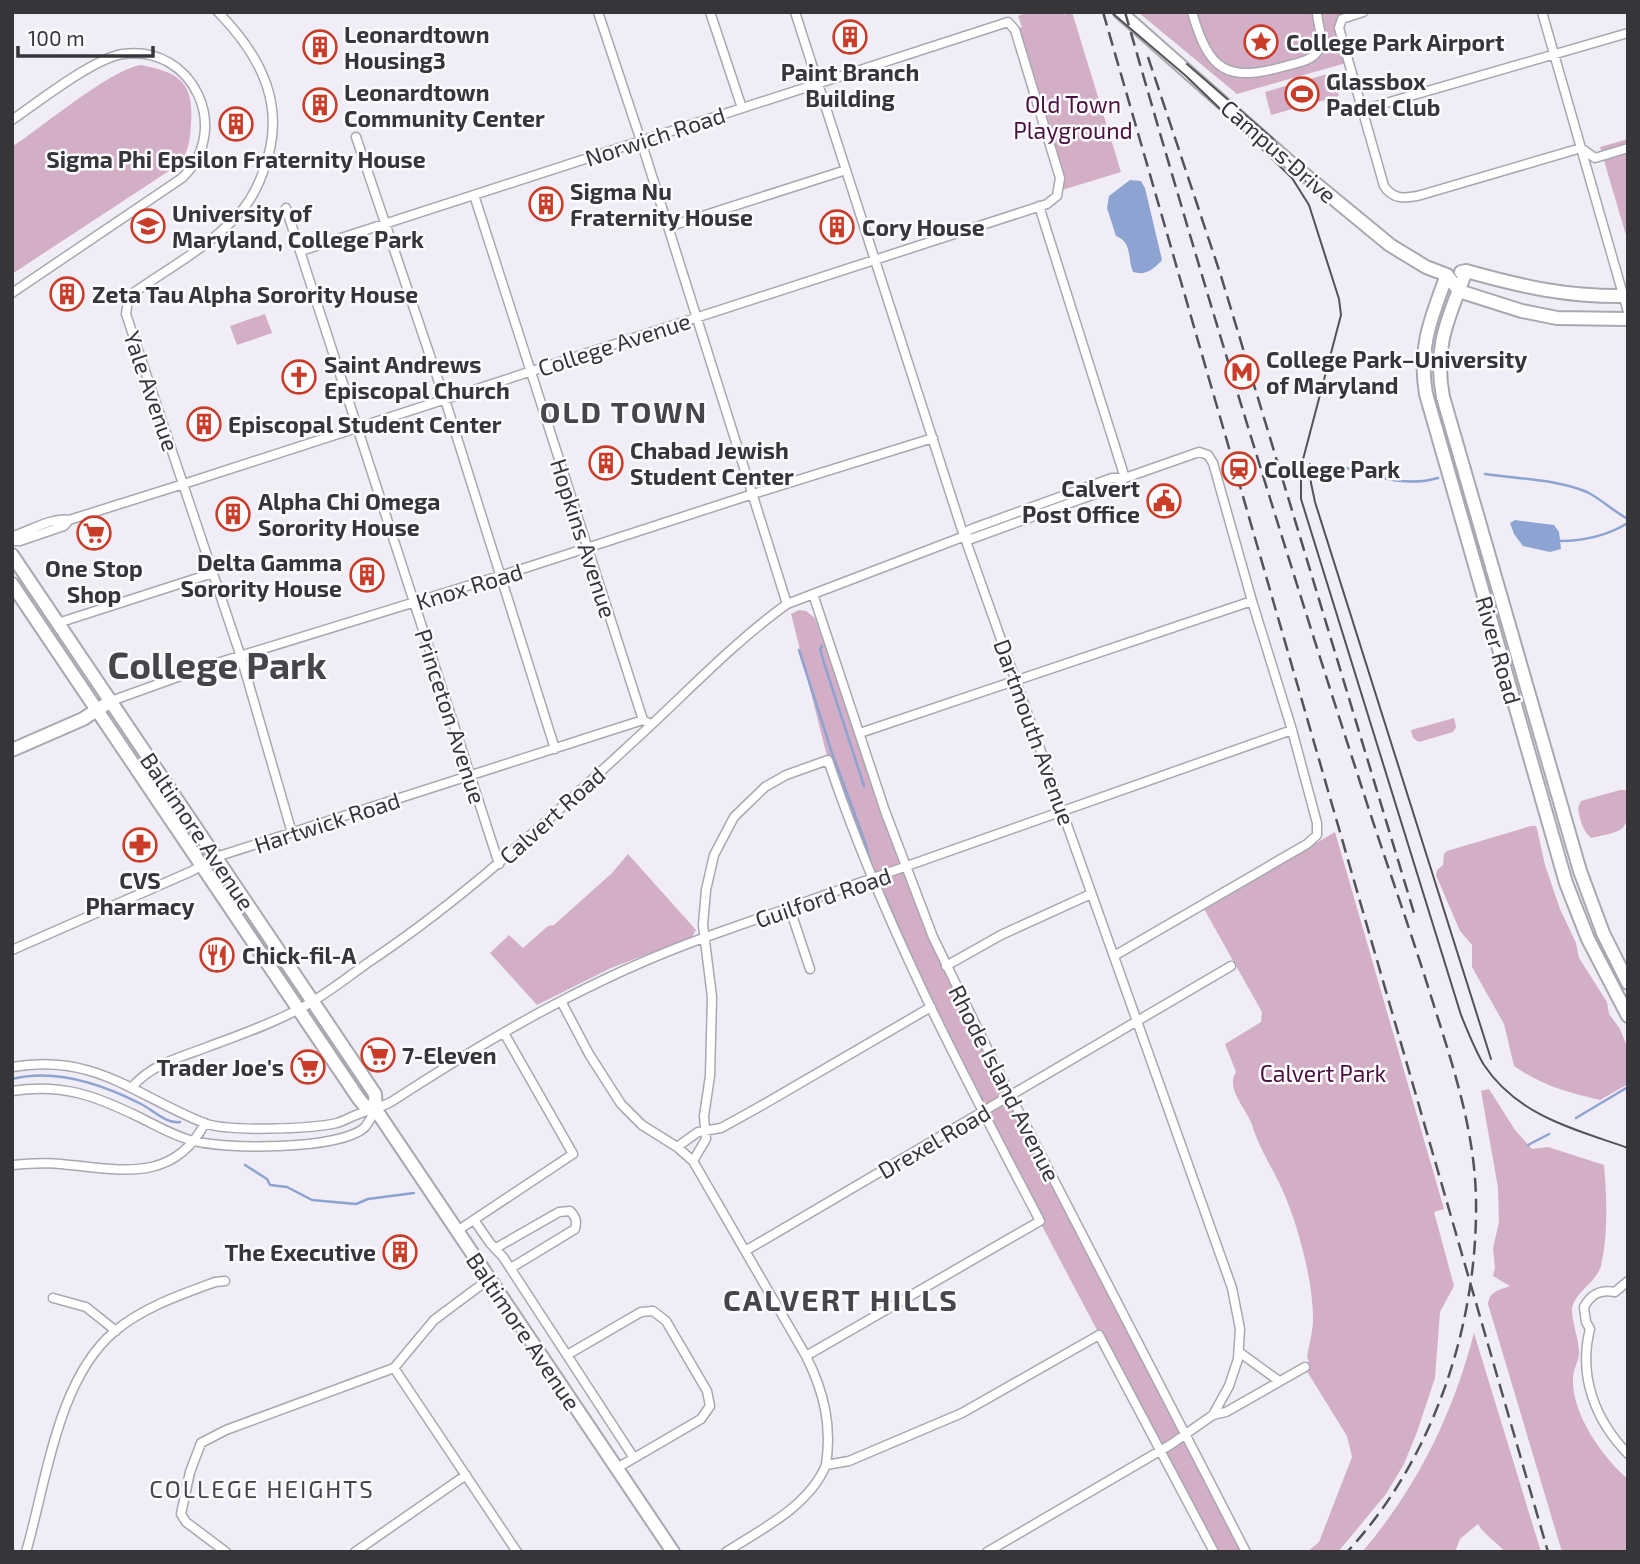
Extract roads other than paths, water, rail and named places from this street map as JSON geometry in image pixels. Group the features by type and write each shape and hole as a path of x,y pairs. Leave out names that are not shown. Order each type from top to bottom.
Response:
{"main road":[{"name":"Campus Drive","path":"1120,12 1294,166 1390,245 1426,267 1447,275 1459,291"},
{"path":"1447,275 1466,271 1542,291 1625,296"},
{"name":"River Road","path":"1466,271 1439,351 1443,397 1580,871 1603,933 1628,983"},
{"name":"River Road","path":"1447,275 1425,339 1422,362 1426,394 1566,883 1588,939 1628,1016"},
{"path":"1459,291 1510,308 1557,318 1628,318"},
{"name":"Baltimore Avenue","path":"12,555 375,1094 376,1110 673,1552"},
{"name":"Baltimore Avenue","path":"14,589 359,1099 364,1105 376,1110"},
{"name":"Knox Road","path":"12,750 83,719 111,701"}],"street":[{"name":"Yale Avenue","path":"218,12 248,46 263,74 274,119 269,156 256,190 236,218 179,262 132,293 126,308 127,320 241,657 292,833"},
{"path":"598,12 787,604"},
{"path":"710,12 742,108"},
{"name":"Dartmouth Avenue","path":"795,12 965,536 1232,1288 1240,1329 1234,1374 1213,1415 1160,1451 987,1552"},
{"path":"1192,12 1200,40 1214,61 1225,68 1249,74 1262,73 1306,60 1317,53 1321,42 1317,12"},
{"path":"1363,12 1345,18 1340,22 1339,28 1384,186 1388,192 1400,198 1421,195 1581,148"},
{"path":"1542,12 1628,312"},
{"name":"Norwich Road","path":"302,251 1008,22 1014,25 1060,178 1056,196 1039,206"},
{"path":"1362,110 1628,33"},
{"path":"12,120 99,61 131,53 156,57 181,70 201,101 205,126 200,154 182,178 12,293"},
{"path":"356,137 444,399 555,749"},
{"path":"1581,148 1595,158 1628,148"},
{"path":"668,227 846,170"},
{"name":"Hopkins Avenue","path":"474,195 588,548 648,722"},
{"name":"College Avenue","path":"13,541 64,526 69,520 1039,206"},
{"path":"1039,206 1125,478"},
{"name":"Princeton Avenue","path":"286,208 499,864"},
{"name":"Knox Road","path":"111,701 166,680 933,438"},
{"name":"Calvert Road","path":"132,1087 143,1074 157,1066 298,1010 401,941 499,864 648,722 767,618 787,604 965,536 974,528 1112,478 1125,478 1199,452 1205,453 1213,463 1252,601"},
{"path":"58,623 213,573"},
{"name":"Rhode Island Avenue","path":"813,594 905,868 946,966 1010,1096 1246,1552"},
{"path":"860,733 1252,601 1292,730 1318,829 1317,835 1307,844 1114,956"},
{"name":"Hartwick Road","path":"12,950 202,866 216,857 471,775 648,722"},
{"name":"Guilford Road","path":"376,1110 504,1033 625,968 1292,730"},
{"name":"Rhode Island Avenue","path":"706,937 704,925 709,872 717,846 734,817 765,787 786,775 828,760 851,827 900,945 982,1112 1040,1221 806,1356"},
{"path":"946,966 1001,935 1091,894"},
{"path":"790,909 810,969"},
{"path":"693,1161 706,1139 704,1116 710,1076 712,997 706,937"},
{"name":"Drexel Road","path":"745,1251 1231,966"},
{"path":"561,1001 589,1054 621,1104 652,1133 677,1147 693,1161 806,1356 825,1405 828,1447 826,1465 812,1490 726,1552"},
{"path":"677,1147 698,1132 721,1128 931,1007"},
{"path":"457,1231 573,1154 504,1033"},
{"path":"12,1067 41,1065 79,1068 118,1080 205,1123 238,1128 320,1125 340,1122 376,1110"},
{"path":"12,1091 45,1088 75,1091 108,1102 176,1136 238,1147 322,1142 341,1138 362,1129 376,1110"},
{"path":"12,1165 49,1163 118,1171 143,1170 173,1158 193,1141 205,1123"},
{"path":"496,1248 559,1212 570,1211 574,1215 575,1229 511,1268"},
{"name":"Baltimore Avenue","path":"474,1220 511,1268 634,1458"},
{"path":"226,1552 186,1522 181,1514 190,1472 201,1443 226,1430 394,1368 434,1320 489,1279"},
{"path":"26,1552 62,1416 83,1371 116,1331 160,1304 215,1282 225,1281"},
{"path":"1628,1282 1615,1292 1607,1290 1593,1295 1584,1307 1590,1329 1585,1362 1590,1393 1604,1424 1628,1454"},
{"path":"53,1298 86,1307 116,1331"},
{"path":"567,1355 641,1312 653,1311 666,1321 707,1391 710,1406 701,1419 617,1468"},
{"path":"826,1465 849,1461 962,1413 1099,1335 1214,1552"},
{"path":"1239,1352 1279,1381"},
{"path":"1213,1415 1226,1412 1304,1367"},
{"path":"394,1368 517,1552"},
{"path":"355,1552 466,1475"}],"water":[{"path":"1130,180 1141,181 1145,188 1162,260 1153,269 1142,273 1133,272 1127,247 1116,236 1107,208 1109,196"},
{"path":"1515,520 1554,525 1559,532 1561,549 1550,552 1523,546 1510,523"}],"waterway":[{"path":"1339,466 1400,481 1438,478"},
{"path":"1485,474 1575,488 1587,492 1628,519"},
{"path":"1560,541 1595,536 1628,523"},
{"path":"822,646 820,649 824,663 864,786"},
{"path":"799,650 872,867"},
{"path":"884,894 915,965"},
{"path":"12,1079 45,1075 95,1084 141,1104 170,1121 180,1122"},
{"path":"1576,1118 1628,1087"},
{"path":"976,1090 982,1099"},
{"path":"1528,1145 1549,1134"},
{"path":"245,1165 267,1179 270,1185 287,1187 312,1200 356,1204 368,1199 414,1193"}],"tram line":[{"path":"1111,12 1186,76 1292,178 1309,205 1339,299 1341,315 1301,467 1301,499 1461,1015 1484,1065 1513,1097 1530,1109 1568,1127 1628,1148"},
{"path":"1187,64 1272,138 1306,182"},
{"path":"1310,464 1315,502 1491,1059"}],"railway":[{"path":"1103,12 1548,1552"},
{"path":"1125,12 1269,496 1450,1056 1472,1151 1476,1200 1475,1247 1459,1342 1426,1433 1404,1476 1377,1516 1347,1552"},
{"path":"1148,57 1221,276 1414,913"}],"place":[{"name":"Paint Branch Building","path":"850,37"},
{"name":"College Park Airport","path":"1261,42"},
{"name":"Leonardtown Housing3","path":"320,47"},
{"name":"Glassbox Padel Club","path":"1302,94"},
{"name":"Leonardtown Community Center","path":"320,105"},
{"name":"Sigma Phi Epsilon Fraternity House","path":"236,124"},
{"name":"Sigma Nu Fraternity House","path":"546,204"},
{"name":"University of Maryland, College Park","path":"148,226"},
{"name":"Cory House","path":"837,227"},
{"name":"Zeta Tau Alpha Sorority House","path":"67,294"},
{"name":"College Park–University of Maryland","path":"1242,372"},
{"name":"Saint Andrews Episcopal Church","path":"299,377"},
{"name":"Episcopal Student Center","path":"204,424"},
{"name":"Chabad Jewish Student Center","path":"606,463"},
{"name":"College Park","path":"1239,469"},
{"name":"Calvert Post Office","path":"1164,501"},
{"name":"Alpha Chi Omega Sorority House","path":"233,514"},
{"name":"One Stop Shop","path":"94,533"},
{"name":"Delta Gamma Sorority House","path":"367,575"},
{"name":"CVS Pharmacy","path":"140,845"},
{"name":"Chick-fil-A","path":"217,955"},
{"name":"7-Eleven","path":"378,1055"},
{"name":"Trader Joe's","path":"308,1067"},
{"name":"The Executive","path":"400,1252"}],"district":[{"name":"OLD TOWN","path":"624,411"},
{"name":"College Park","path":"217,664"},
{"name":"CALVERT HILLS","path":"841,1299"},
{"name":"COLLEGE HEIGHTS","path":"262,1488"}],"park label":[{"name":"Old Town Playground","path":"1073,117"},
{"name":"Calvert Park","path":"1323,1073"}]}
